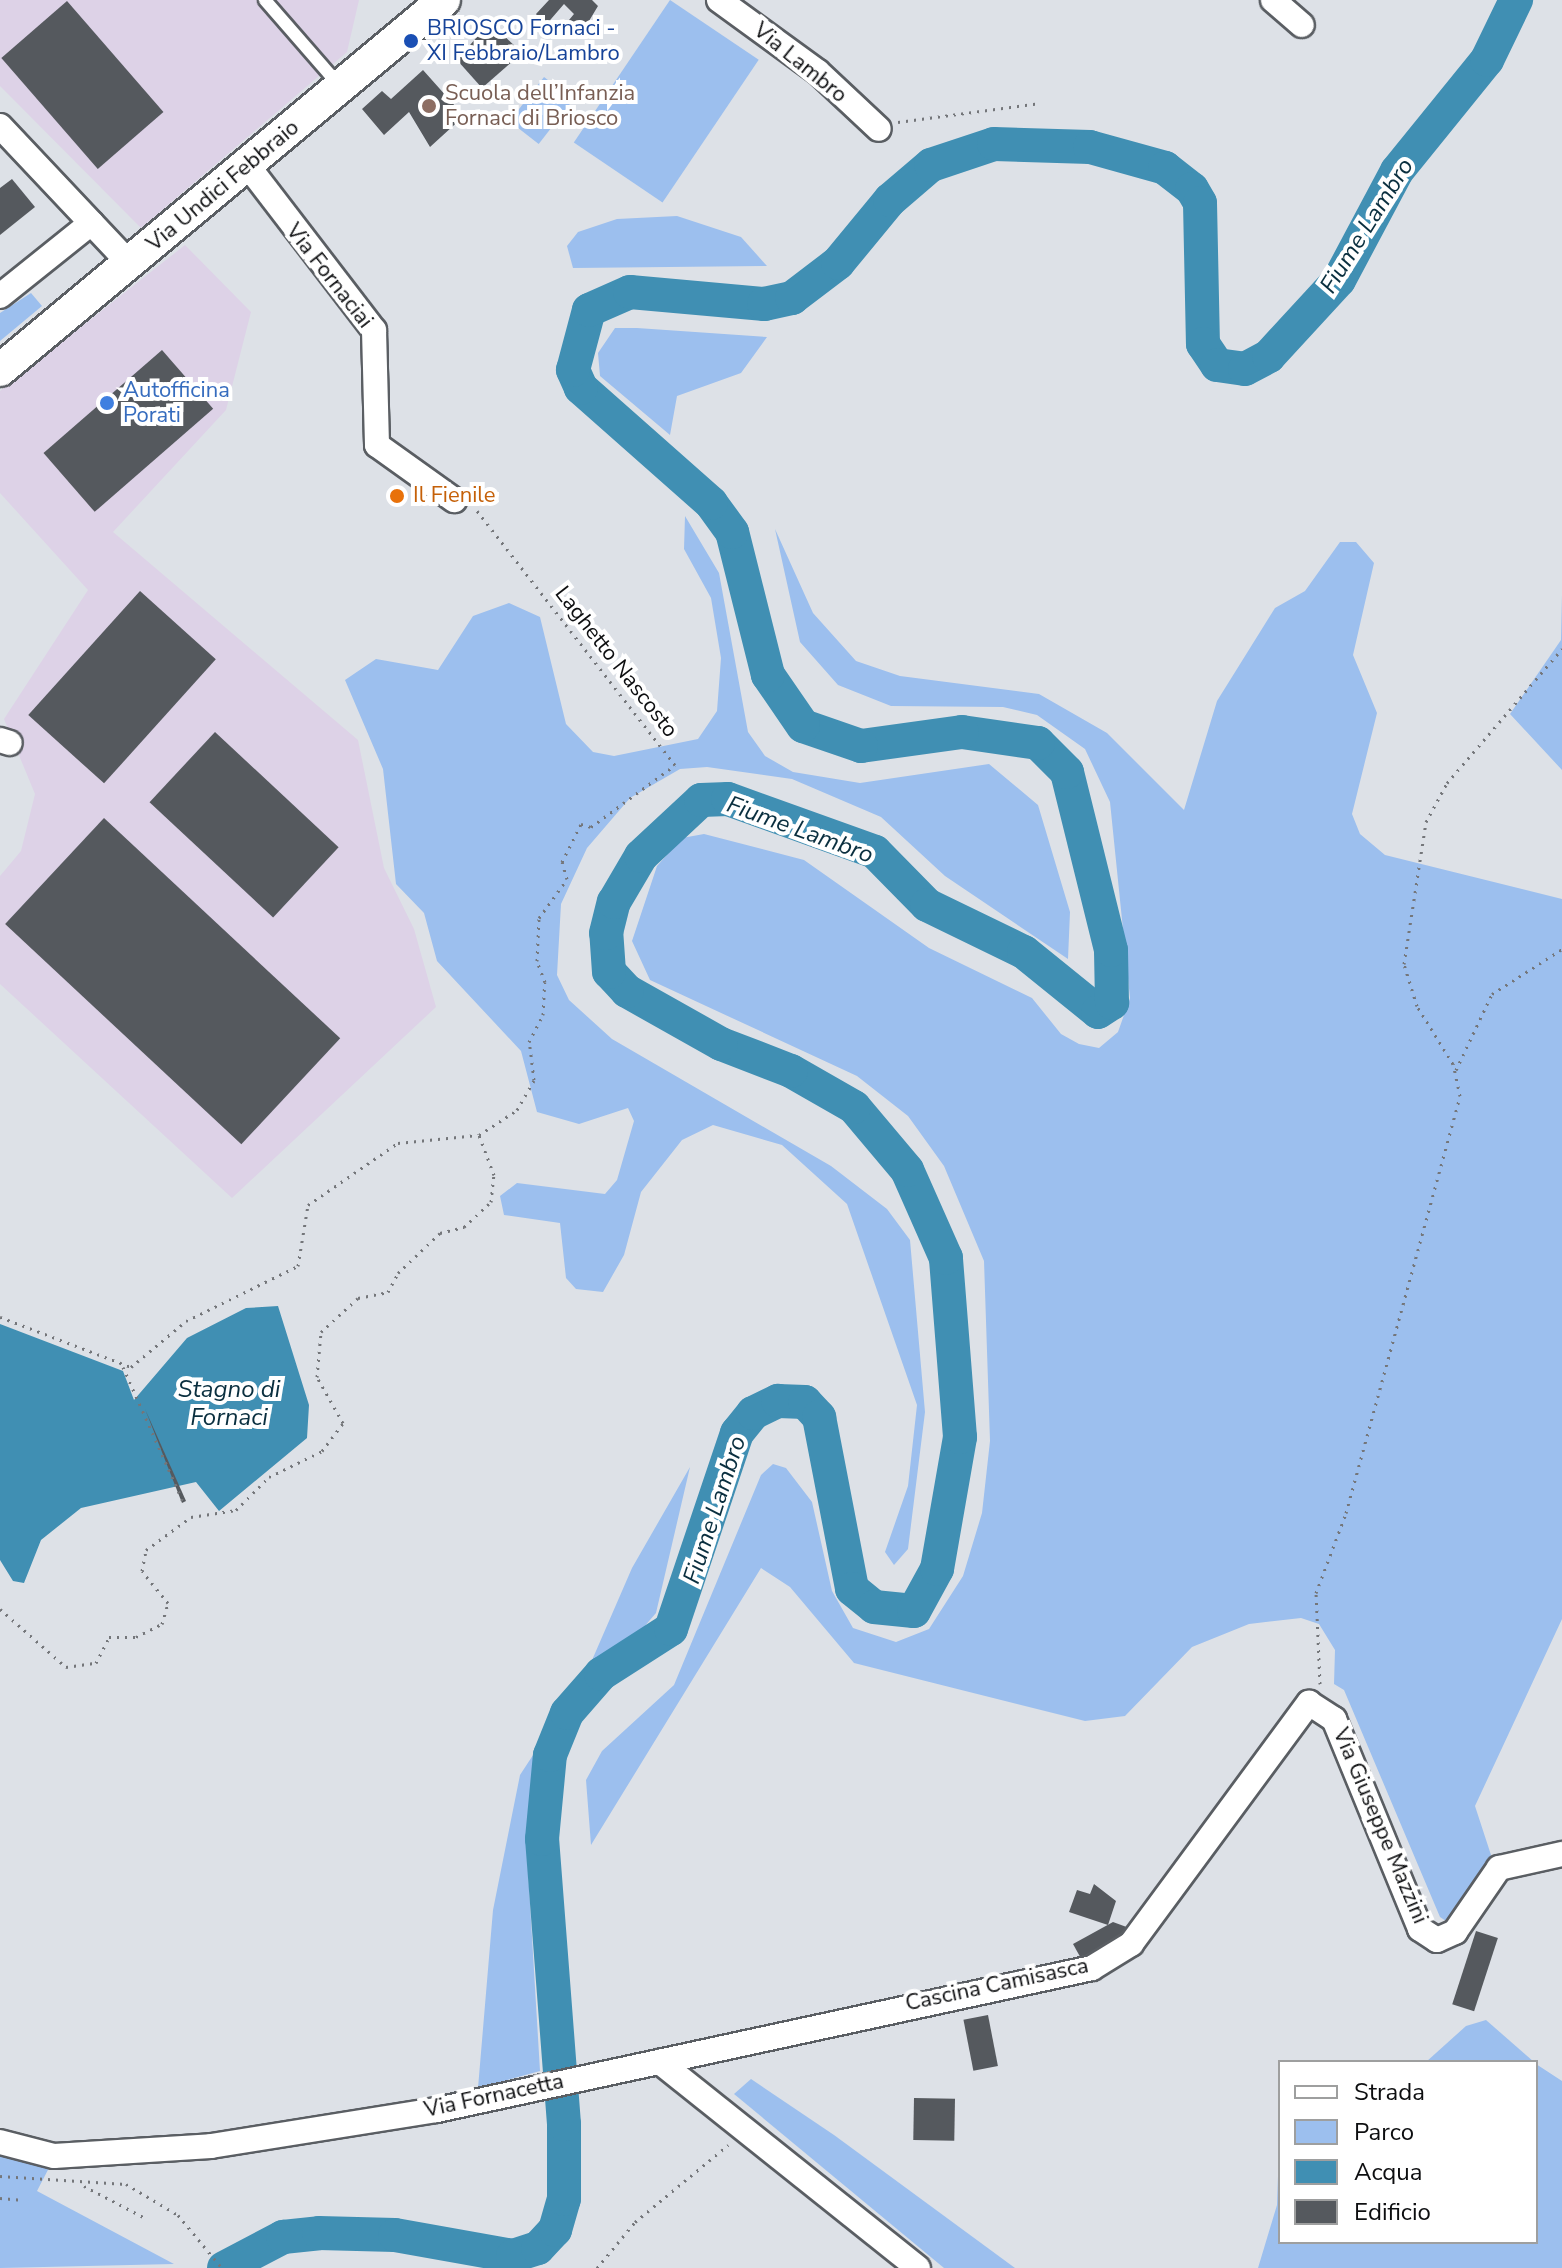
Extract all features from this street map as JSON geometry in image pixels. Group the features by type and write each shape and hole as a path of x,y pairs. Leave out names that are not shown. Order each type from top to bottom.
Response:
{"street":[{"name":"Via Undici Febbraio","path":"0,370 444,0"},
{"name":"Via Lambro","path":"719,0 818,72 879,129"},
{"path":"1273,0 1302,25"},
{"path":"0,126 130,264"},
{"name":"Via Fornaciai","path":"248,166 374,330 377,445 463,502"},
{"path":"0,296 91,223"},
{"name":"Via Giuseppe Mazzini","path":"1309,1703 1334,1719 1420,1929 1437,1940 1455,1932 1499,1868 1562,1854"},
{"name":"Cascina Camisasca","path":"660,2062 757,2035 1092,1968 1131,1944 1309,1703"},
{"path":"660,2062 918,2268"},
{"name":"Via Fornacetta","path":"0,2142 54,2156 211,2146 528,2090 660,2062"}],"lane":[{"path":"265,0 341,88"}],"path":[{"path":"879,129 1041,103"},
{"name":"Laghetto Nascosto","path":"123,1366 142,1360 186,1321 298,1266 308,1205 398,1143 479,1135 517,1110 534,1080 529,1042 543,1015 545,982 537,961 539,918 567,879 562,862 581,824 591,827 675,765 463,502"},
{"path":"1309,1703 1322,1664 1316,1593 1346,1513 1381,1368 1442,1176 1460,1096 1456,1070 1417,1006 1404,964 1426,822 1447,783 1562,649"},
{"path":"1456,1070 1492,994 1562,949"},
{"path":"0,1609 66,1667 96,1663 109,1637 136,1637 162,1624 168,1603 142,1571 146,1550 191,1517 236,1510 269,1477 322,1451 337,1434 343,1423 317,1377 316,1340 358,1298 388,1292 398,1273 440,1233 483,1215 495,1189 479,1135"},
{"path":"0,1317 123,1366 183,1502"},
{"path":"597,2268 635,2222 746,2132"},
{"path":"0,2176 84,2186 136,2188 192,2232 222,2268"},
{"path":"84,2186 147,2219"},
{"path":"0,2198 21,2200"}],"shaded area":[{"path":"0,0 359,0 347,52 141,228 0,86"},
{"path":"185,245 251,312 226,410 113,532 358,740 384,868 414,929 436,1007 232,1198 0,984 0,876 21,851 35,794 4,719 88,590 0,493 0,391"}],"green space":[{"path":"670,0 759,60 663,202 574,143"},
{"path":"544,77 573,100 539,144 510,121"},
{"path":"677,216 741,237 767,266 573,268 567,246 578,232 617,219"},
{"path":"31,293 42,306 0,341 0,313"},
{"path":"615,328 767,337 741,373 677,396 670,435 600,376 598,353"},
{"path":"685,516 719,573 748,732 765,756 793,772 860,783 989,764 1038,805 1070,912 1068,959 945,876 881,817 792,779 707,767 680,769 630,798 587,848 561,904 557,975 569,1000 612,1039 831,1166 887,1209 910,1240 925,1412 908,1549 894,1565 885,1552 908,1486 917,1405 847,1204 782,1145 713,1125 682,1140 641,1192 624,1255 603,1292 576,1289 566,1278 560,1223 504,1215 500,1196 517,1183 605,1194 617,1180 634,1121 628,1108 579,1124 537,1112 521,1051 437,961 424,913 396,884 383,769 345,680 376,659 438,670 473,616 509,603 540,617 566,724 593,752 614,756 698,739 717,711 721,658 711,598 684,549"},
{"path":"775,529 813,613 856,661 900,676 1039,694 1107,733 1184,810 1217,701 1275,608 1305,591 1340,542 1356,542 1374,563 1353,655 1377,713 1352,814 1360,834 1385,855 1562,899 1562,1619 1475,1806 1491,1855 1458,1929 1440,1917 1344,1690 1334,1684 1335,1650 1319,1624 1301,1618 1249,1624 1192,1647 1125,1716 1085,1721 854,1663 790,1587 761,1568 591,1845 586,1780 602,1751 674,1685 761,1475 773,1464 786,1468 812,1502 832,1591 853,1628 896,1642 929,1629 963,1576 982,1513 990,1441 984,1261 944,1166 908,1116 857,1076 650,980 632,941 657,866 682,838 704,834 804,860 929,948 1032,998 1061,1034 1079,1044 1099,1048 1118,1032 1130,998 1110,802 1085,749 1037,715 1003,707 891,706 838,685 800,642"},
{"path":"1562,594 1562,770 1510,714 1561,640"},
{"path":"690,1467 656,1613 556,1729 534,1777 527,1853 540,2071 478,2088 493,1910 520,1775 586,1674 632,1568"},
{"path":"1486,2020 1532,2060 1428,2060 1466,2026"},
{"path":"1538,2065 1562,2081 1562,2268 1258,2268 1277,2205 1278,2176 1278,2244 1538,2244"},
{"path":"751,2079 834,2135 1015,2268 944,2268 734,2094"},
{"path":"0,2153 51,2164 37,2191 174,2264 0,2268"}],"water":[{"name":"Stagno di Fornaci","path":"278,1306 309,1405 307,1438 219,1511 196,1482 81,1508 41,1540 24,1583 13,1581 0,1560 0,1324 123,1371 134,1400 187,1338 246,1308"}],"building":[{"path":"549,0 592,0 598,6 586,26 569,20 574,14 564,4 545,26 536,14"},
{"path":"67,1 163,112 98,169 1,58"},
{"path":"490,22 522,53 482,88 457,60"},
{"path":"423,70 464,116 430,147 409,112 384,135 362,109 382,91 391,99"},
{"path":"12,179 35,207 0,235 0,188"},
{"path":"162,350 213,409 95,512 44,453"},
{"path":"140,591 216,659 104,783 28,715"},
{"path":"215,732 339,847 273,917 150,802"},
{"path":"104,818 340,1038 241,1144 5,924"},
{"path":"145,1409 186,1501 182,1503"},
{"path":"1094,1884 1116,1901 1108,1925 1069,1912 1077,1890 1090,1894"},
{"path":"1113,1922 1132,1929 1083,1962 1073,1944"},
{"path":"1476,1931 1498,1938 1474,2011 1452,2004"},
{"path":"988,2015 998,2066 973,2071 963,2020"},
{"path":"914,2098 955,2099 954,2141 913,2140"}],"waterway":[{"name":"Fiume Lambro","path":"224,2268 283,2237 319,2233 395,2235 513,2256 538,2248 555,2230 564,2199 564,2124 542,1839 550,1755 567,1713 601,1674 671,1629 737,1433 753,1413 778,1401 805,1402 819,1417 852,1589 874,1607 914,1611 937,1569 960,1437 946,1258 907,1170 854,1107 791,1071 721,1044 627,991 609,972 606,933 614,902 641,856 701,800 728,799 875,852 927,905 1024,952 1098,1012 1112,1003 1111,950 1067,772 1038,743 962,732 861,746 803,726 768,675 732,532 711,503 581,388 573,370 589,310 630,292 764,304 792,298 838,263 890,200 931,165 994,144 1090,147 1165,168 1192,189 1200,203 1203,344 1217,365 1245,369 1269,356 1339,280 1397,171 1487,60 1516,0"}],"place":[{"name":"BRIOSCO Fornaci - XI Febbraio/Lambro","path":"411,41"},
{"name":"Scuola dell’Infanzia Fornaci di Briosco","path":"429,106"},
{"name":"Autofficina Porati","path":"107,403"},
{"name":"Il Fienile","path":"397,496"}]}
